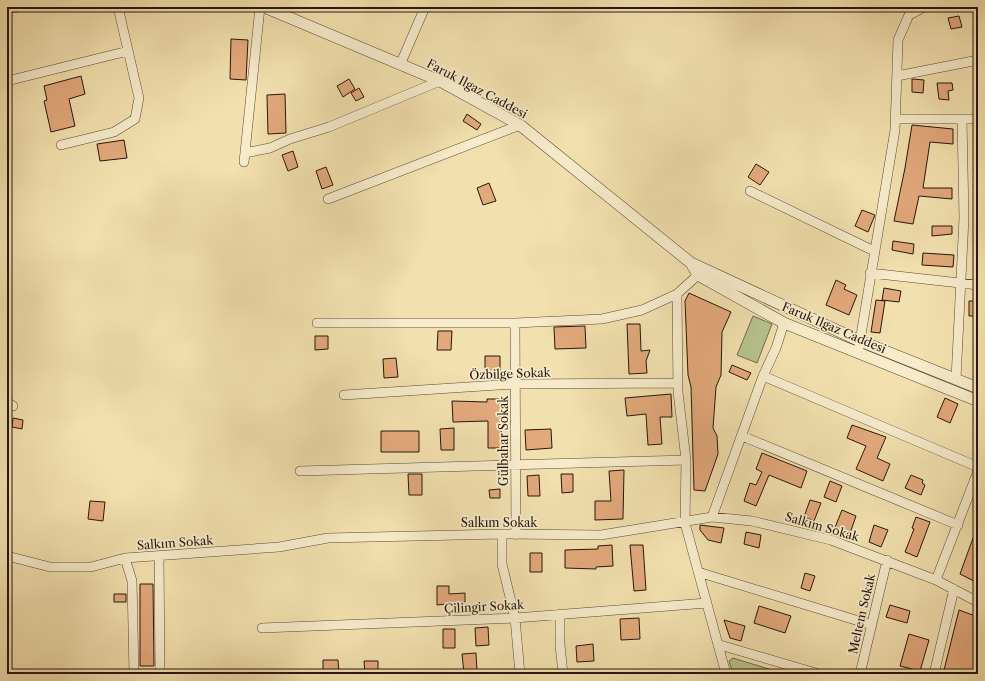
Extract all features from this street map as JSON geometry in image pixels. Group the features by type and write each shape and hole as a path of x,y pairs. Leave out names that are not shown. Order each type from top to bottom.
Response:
{"street":[{"path":"7,9 18,7"},
{"path":"61,145 114,132 135,119 139,98 118,7"},
{"path":"260,7 245,158 290,139 329,127 440,82"},
{"name":"Faruk Ilgaz Caddesi","path":"264,7 440,82 520,125 691,263 860,341 978,388"},
{"path":"400,65 425,7"},
{"path":"858,354 895,119 898,40 910,15 924,7"},
{"path":"7,81 128,51"},
{"path":"897,76 978,60"},
{"path":"895,119 978,120"},
{"path":"956,379 964,218 962,119"},
{"path":"328,199 520,125"},
{"path":"750,191 874,251"},
{"name":"Faruk Ilgaz Caddesi","path":"691,263 698,275 784,323 978,401"},
{"path":"870,273 978,285"},
{"path":"317,323 515,323 602,319 642,310 677,294 698,275"},
{"path":"677,294 678,383 686,460 685,522 720,645 726,674"},
{"name":"Gülbahar Sokak","path":"515,323 516,535"},
{"path":"712,517 763,376 776,348 784,323"},
{"path":"763,376 978,467"},
{"name":"Özbilge Sokak","path":"344,395 515,384 678,383"},
{"path":"742,436 958,525"},
{"path":"300,471 686,460"},
{"path":"936,580 978,471"},
{"name":"Salkım Sokak","path":"7,556 50,567 91,567 125,558 280,547 328,538 502,534 601,535 712,517 752,521 831,540 887,560 936,580 978,602"},
{"path":"502,534 502,564 515,618 520,674"},
{"path":"160,556 160,674"},
{"path":"125,558 132,581 134,674"},
{"name":"Meltem Sokak","path":"860,674 887,560"},
{"path":"698,572 872,625"},
{"path":"934,674 954,589"},
{"name":"Çilingir Sokak","path":"262,628 515,618 707,603"},
{"path":"560,614 560,645 563,674"},
{"path":"720,645 819,674"}],"green space":[{"path":"753,316 772,324 757,363 737,355"},
{"path":"733,658 785,674 733,674 729,661"}],"building":[{"path":"959,16 962,27 951,29 948,18"},
{"path":"231,39 248,40 246,80 230,79"},
{"path":"81,76 85,94 69,99 75,126 51,132 44,101 47,100 44,86"},
{"path":"349,79 355,89 343,97 337,86"},
{"path":"912,79 924,80 923,93 912,92"},
{"path":"937,83 952,83 953,90 948,91 949,100 939,99"},
{"path":"359,88 364,97 356,101 351,93"},
{"path":"285,94 286,133 268,134 267,95"},
{"path":"467,114 481,124 477,130 463,121"},
{"path":"912,125 953,129 953,144 930,142 923,188 952,188 952,199 919,196 913,224 894,221"},
{"path":"124,140 127,158 100,161 97,144"},
{"path":"293,151 298,167 288,171 282,155"},
{"path":"756,164 769,172 760,185 748,177"},
{"path":"326,167 333,185 322,189 316,171"},
{"path":"489,183 496,201 483,205 477,188"},
{"path":"862,210 875,215 868,232 855,226"},
{"path":"932,226 952,226 952,234 932,236"},
{"path":"893,241 914,244 913,254 892,250"},
{"path":"923,253 954,255 953,267 922,265"},
{"path":"836,280 846,285 844,289 857,295 849,315 826,305"},
{"path":"884,288 901,291 899,302 882,300"},
{"path":"689,293 731,312 722,332 721,375 716,387 713,428 717,436 718,454 705,491 694,490 691,387 688,375 685,301"},
{"path":"876,300 885,301 880,333 871,332"},
{"path":"969,301 978,301 978,316 969,316"},
{"path":"627,324 640,324 641,351 650,350 646,361 647,373 629,374"},
{"path":"585,326 586,348 555,349 554,327"},
{"path":"438,331 452,331 451,350 437,350"},
{"path":"315,336 328,336 328,349 315,350"},
{"path":"485,356 500,356 500,376 485,376"},
{"path":"396,358 398,377 384,378 383,359"},
{"path":"732,365 751,373 747,380 729,372"},
{"path":"671,394 672,417 660,417 662,444 648,445 646,414 627,416 625,398"},
{"path":"945,398 958,404 950,423 937,417"},
{"path":"487,399 500,399 502,448 488,448 488,421 453,422 452,401 487,402"},
{"path":"13,418 23,420 22,429 12,427"},
{"path":"852,425 886,437 877,458 890,464 883,481 856,469 866,446 847,438"},
{"path":"454,428 454,450 441,450 440,429"},
{"path":"551,429 552,448 526,450 525,430"},
{"path":"381,431 419,431 419,452 381,452"},
{"path":"762,453 807,471 801,488 769,475 756,506 744,501 750,483 756,485 762,472 756,469"},
{"path":"624,470 623,519 595,520 595,501 611,501 609,471"},
{"path":"408,474 422,474 422,495 409,495"},
{"path":"561,474 573,474 573,492 562,493"},
{"path":"539,475 540,496 528,496 527,476"},
{"path":"911,475 923,480 922,483 925,485 921,495 905,488"},
{"path":"830,481 842,486 836,502 824,497"},
{"path":"500,489 500,498 490,498 489,490"},
{"path":"810,500 821,503 814,521 804,517"},
{"path":"90,501 105,502 103,521 88,519"},
{"path":"842,510 856,516 849,536 834,530"},
{"path":"916,517 930,522 917,557 905,552 914,529 912,528"},
{"path":"700,525 724,528 721,543 708,540 700,530"},
{"path":"874,525 888,530 881,547 869,542"},
{"path":"978,527 978,583 960,574"},
{"path":"746,532 761,535 759,548 744,544"},
{"path":"612,545 613,566 596,567 596,569 565,568 565,550 598,549 598,546"},
{"path":"630,545 643,545 646,590 634,591"},
{"path":"530,553 542,553 542,572 530,572"},
{"path":"805,573 815,576 810,591 801,588"},
{"path":"140,584 153,584 154,666 140,666"},
{"path":"437,586 449,586 449,594 465,593 465,602 437,605"},
{"path":"114,594 126,594 126,602 114,602"},
{"path":"890,605 910,611 907,623 886,617"},
{"path":"759,606 791,616 785,633 754,623"},
{"path":"959,610 978,617 978,674 943,674"},
{"path":"639,618 640,639 621,640 620,619"},
{"path":"724,620 745,626 741,641 730,638"},
{"path":"488,627 489,645 476,646 475,628"},
{"path":"443,629 455,629 455,648 443,648"},
{"path":"909,634 929,640 920,671 900,666"},
{"path":"593,644 594,661 577,662 576,646"},
{"path":"476,653 477,672 464,673 462,654"},
{"path":"323,660 338,660 339,674 323,674"},
{"path":"364,661 378,661 378,674 365,674"}]}
